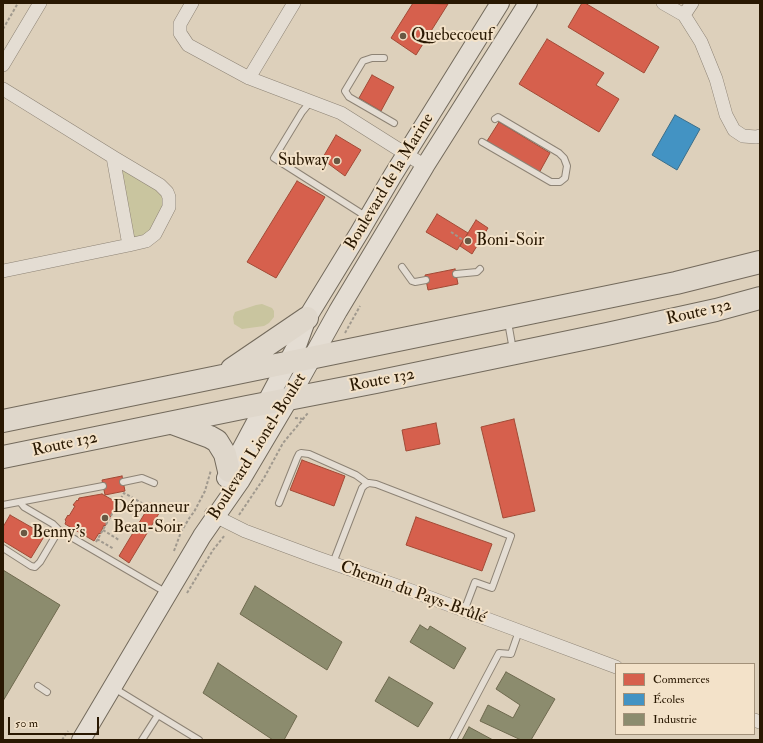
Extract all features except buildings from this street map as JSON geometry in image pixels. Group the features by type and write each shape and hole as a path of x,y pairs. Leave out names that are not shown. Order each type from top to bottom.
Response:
{"highway":[{"name":"Route 132","path":"3,421 683,282 760,262"},
{"name":"Route 132","path":"3,457 264,404 292,408 514,353 681,318 760,298"},
{"path":"223,375 307,318"},
{"path":"172,423 217,441 225,454 220,469"}],"street":[{"path":"3,66 40,3"},
{"path":"192,3 180,24 180,34 188,44 248,78 341,113 425,166"},
{"path":"248,78 294,3"},
{"name":"Boulevard de la Marine","path":"286,363 298,343 307,318 406,154 500,3"},
{"name":"Boulevard de la Marine","path":"312,358 338,311 425,166 528,3"},
{"path":"663,3 684,15 701,42 716,79 730,124 734,130 743,136 760,136"},
{"path":"684,15 692,3"},
{"path":"3,89 160,185 164,188 169,197 169,207 154,234 146,241 3,272"},
{"path":"113,157 129,245"},
{"name":"Boulevard Lionel-Boulet","path":"81,740 213,515 241,480 292,408 312,358"},
{"name":"Boulevard Lionel-Boulet","path":"213,515 220,469 264,404 286,363"},
{"name":"Chemin du Pays-Brûlé","path":"213,515 245,531 615,667"}],"lane":[{"path":"384,58 372,58 363,61 345,91 350,97 394,123"},
{"path":"311,101 302,112 274,158 368,218"},
{"path":"482,142 551,182 560,182 565,178 567,166 564,158 559,153 498,117 495,119"},
{"path":"402,267 412,281 426,280"},
{"path":"456,274 474,273 480,269"},
{"path":"507,318 514,353"},
{"path":"280,503 299,454 309,454 356,475 367,483 376,484 511,536 492,588 475,582 464,611"},
{"path":"123,482 142,478 154,483"},
{"path":"333,563 362,488 367,483"},
{"path":"3,505 104,486"},
{"path":"20,502 24,507 53,524 59,530 168,594"},
{"path":"3,548 18,556 31,566 36,567 59,530"},
{"path":"453,740 499,653 511,654 518,631"},
{"path":"38,686 47,692"},
{"path":"112,688 199,740"},
{"path":"142,740 158,715"}],"path":[{"path":"3,28 18,3"},
{"path":"451,232 464,240"},
{"name":"Boulevard Lionel-Boulet","path":"249,502 284,443 304,419 292,408"},
{"name":"Boulevard Lionel-Boulet","path":"174,552 181,532 220,469"},
{"path":"95,543 124,493 142,503"},
{"path":"102,530 120,540"},
{"path":"97,539 114,549"},
{"name":"Boulevard Lionel-Boulet","path":"192,585 213,550 222,539"}],"shaded area":[{"path":"113,157 167,192 155,234 129,245"},
{"path":"262,304 272,308 274,311 274,317 269,323 264,326 242,329 234,324 233,317 235,312"}],"place":[{"name":"Quebecoeuf","path":"403,36"},
{"name":"Subway","path":"337,161"},
{"name":"Boni-Soir","path":"468,241"},
{"name":"Dépanneur Beau-Soir","path":"105,518"},
{"name":"Benny's","path":"24,533"}]}
